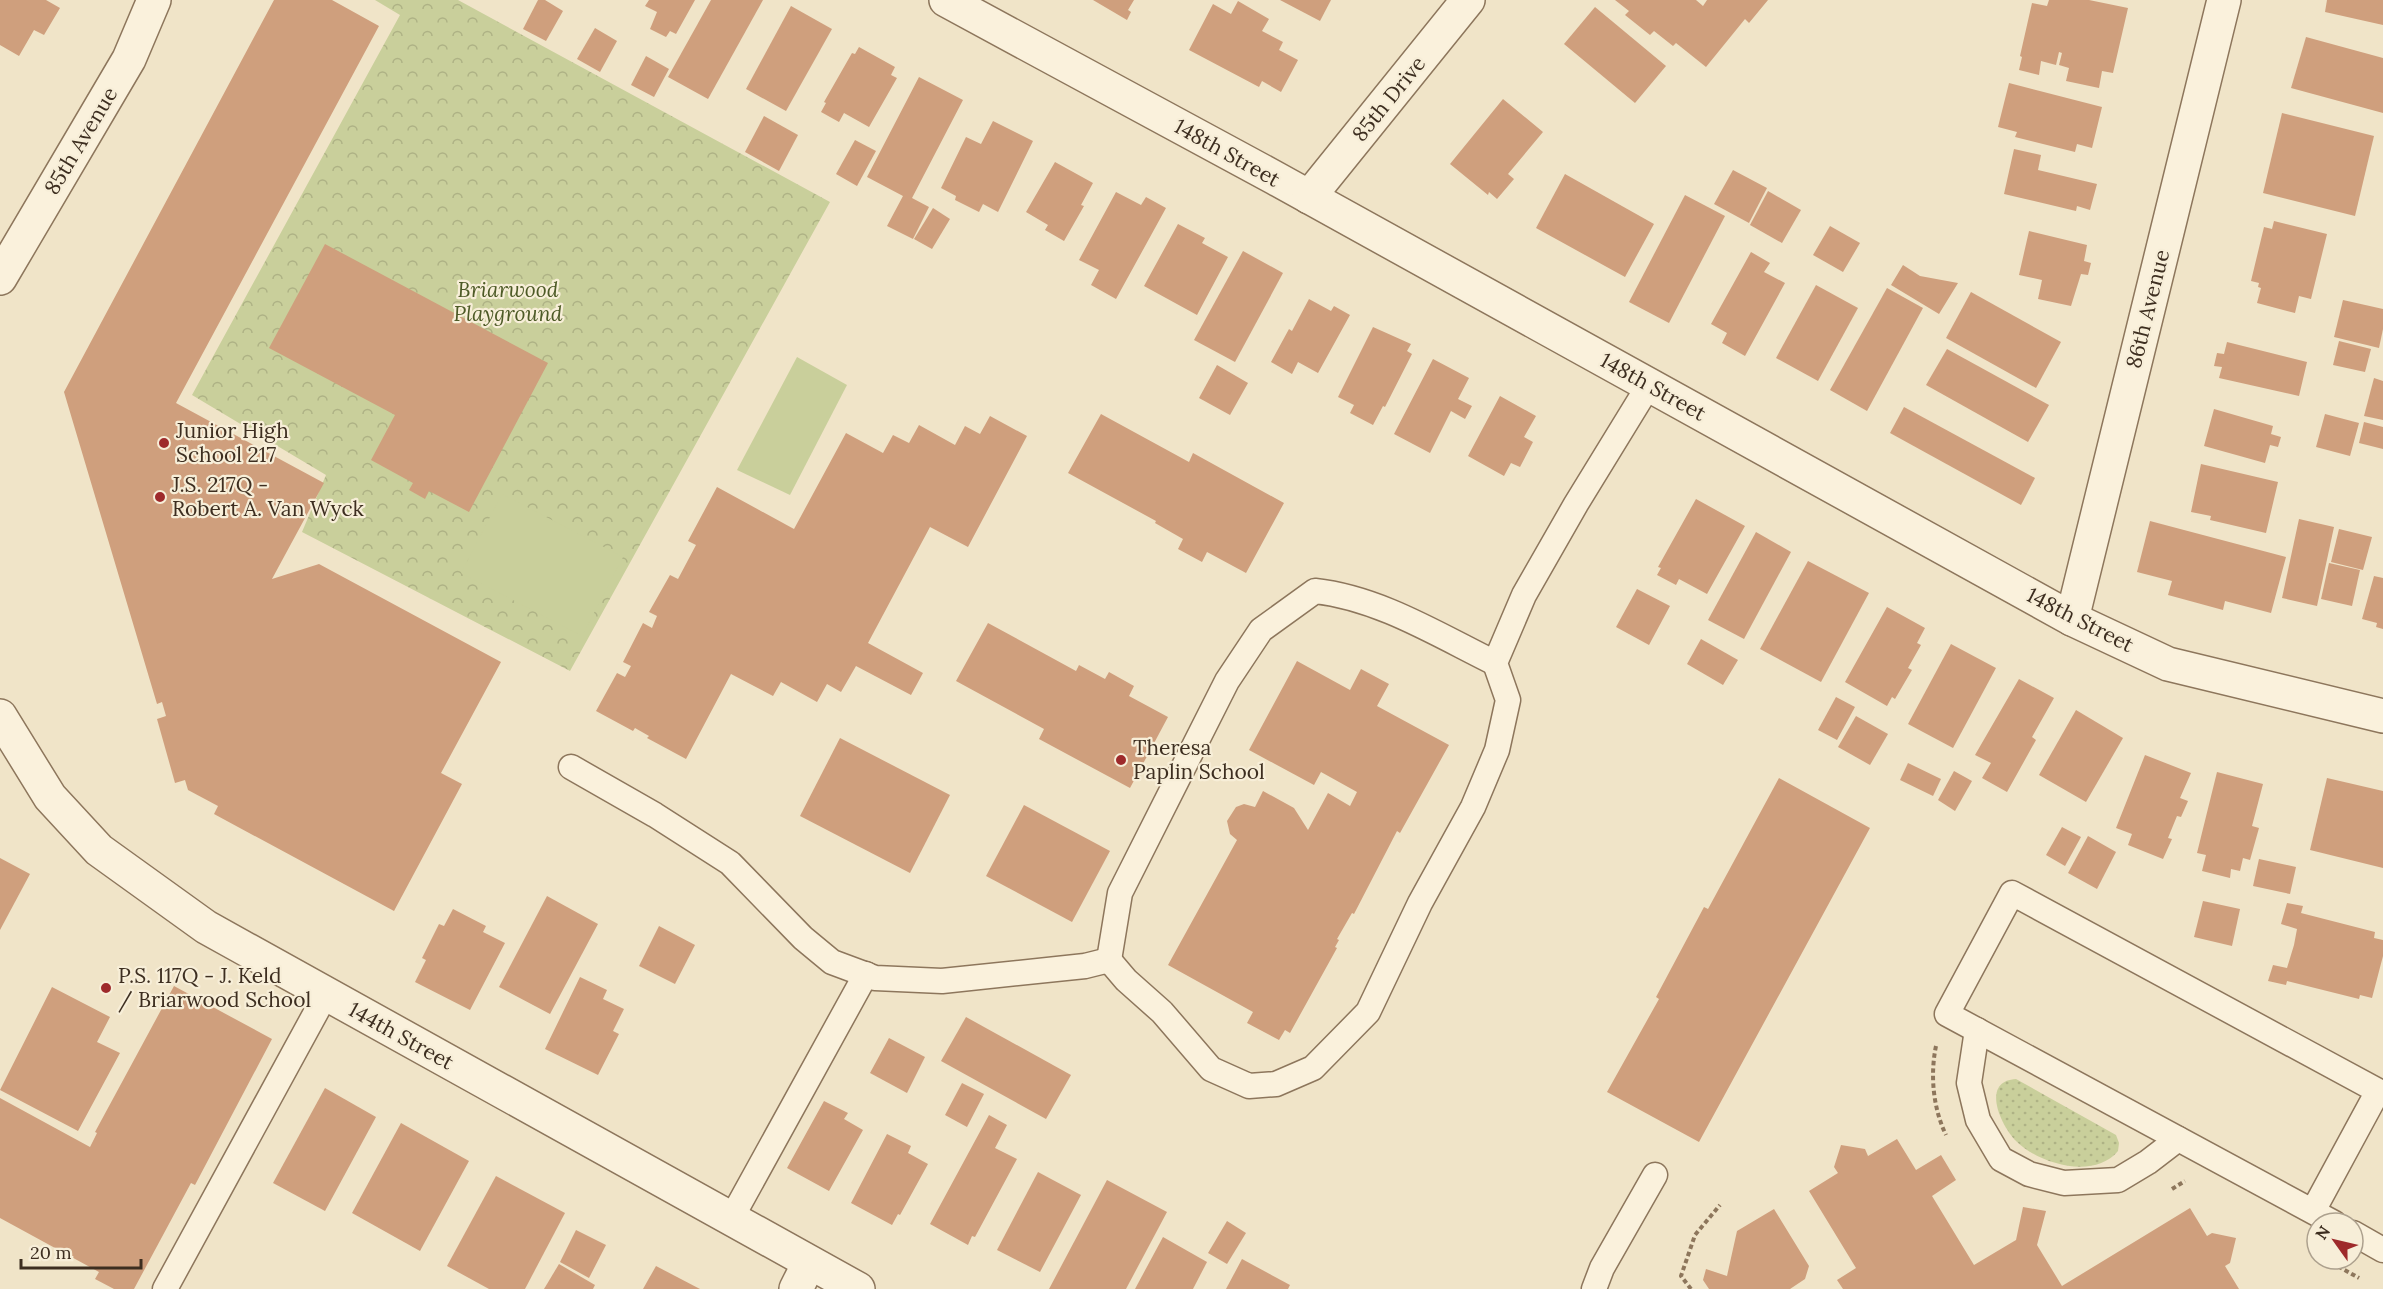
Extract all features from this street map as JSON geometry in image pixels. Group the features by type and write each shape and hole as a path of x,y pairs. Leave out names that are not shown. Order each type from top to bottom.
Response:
{"street":[{"name":"85th Avenue","path":"0,278 129,59 154,0"},
{"name":"148th Street","path":"946,0 2072,619 2168,664 2383,716"},
{"name":"85th Drive","path":"1309,198 1468,0"},
{"name":"86th Avenue","path":"2072,619 2224,0"},
{"name":"144th Street","path":"0,716 50,797 99,850 206,927 731,1219 803,1276 858,1289"}],"lane":[{"path":"1495,663 1388,611 1340,594 1316,591 1261,630 1227,681 1120,893 1109,960 1126,980 1162,1012 1211,1068 1249,1086 1276,1084 1313,1068 1368,1012 1420,903 1473,807 1497,750 1508,700 1495,663 1524,595 1576,504 1649,386"},
{"path":"571,767 654,815 730,863 803,938 832,962 875,978 942,981 1085,966 1109,960"},
{"path":"2012,893 2378,1091 2313,1211 2178,1139 1947,1014 2012,893"},
{"path":"731,1219 866,974"},
{"path":"165,1289 326,994"},
{"path":"1977,1030 1969,1083 1978,1119 2001,1159 2029,1174 2064,1183 2118,1180 2148,1162 2178,1139"},
{"path":"1594,1289 1602,1268 1655,1175"},
{"path":"2365,1240 2383,1250"}],"path":[{"path":"1691,1289 1681,1276 1695,1235 1720,1205"},
{"path":"2346,1271 2359,1278"}],"green space":[{"name":"Briarwood Playground","path":"375,0 458,0 830,202 570,671 302,532 326,475 192,395 400,15"},
{"path":"797,357 847,385 790,495 737,470"},
{"path":"502,494 623,557 582,636 461,573"},
{"path":"2016,1079 2116,1135 2119,1143 2118,1151 2108,1160 2081,1167 2052,1162 2026,1149 2010,1134 1997,1105 1996,1096 1999,1087 2005,1082"}],"building":[{"path":"0,0 46,0 60,8 44,35 34,30 19,56 0,45"},
{"name":"J.S. 217Q - Robert A. Van Wyck","path":"274,0 332,0 379,26 176,403 324,483 272,579 319,564 501,662 441,773 462,784 394,911 214,814 218,806 188,790 185,780 175,783 157,719 166,716 162,702 157,704 64,392"},
{"path":"538,0 545,0 563,11 546,41 523,29"},
{"path":"649,0 695,0 676,34 670,31 666,37 650,29 657,12 645,6"},
{"path":"711,0 763,0 708,99 668,77"},
{"path":"1093,0 1134,0 1128,10 1131,12 1127,20"},
{"path":"1280,0 1331,0 1320,21"},
{"path":"1615,0 1696,0 1703,6 1707,0 1768,0 1749,23 1745,19 1706,67 1676,43 1673,46 1654,31 1650,35 1625,15 1629,11"},
{"path":"2049,0 2089,0 2128,8 2113,73 2102,71 2099,88 2066,81 2069,68 2059,65 2062,53 2059,52 2056,65 2041,61 2039,75 2019,70 2032,3 2047,6"},
{"path":"2327,0 2383,0 2383,25 2325,12"},
{"path":"1238,1 1269,19 1262,31 1283,42 1279,50 1298,60 1281,92 1262,81 1259,87 1189,50 1213,4 1231,14"},
{"path":"791,6 832,29 786,111 746,89"},
{"path":"1595,7 1666,66 1635,103 1564,44"},
{"path":"595,28 617,41 600,72 577,59"},
{"path":"2306,37 2383,58 2383,113 2291,88"},
{"path":"859,47 895,67 891,75 897,78 869,127 844,113 839,122 821,112 826,103 824,102 852,53 855,54"},
{"path":"646,56 669,69 654,97 631,85"},
{"path":"919,77 963,100 912,198 929,207 913,239 887,226 903,196 867,177"},
{"path":"2009,83 2102,107 2092,148 2077,144 2075,152 2015,137 2017,132 1998,127"},
{"path":"1503,99 1543,132 1508,174 1514,179 1497,199 1489,192 1488,195 1450,164"},
{"path":"2282,113 2374,136 2355,216 2263,193"},
{"path":"764,116 798,135 779,171 745,152"},
{"path":"993,121 1033,141 998,212 983,204 979,212 955,200 956,196 941,188 966,137 981,144"},
{"path":"855,140 876,151 857,186 836,174"},
{"path":"2014,149 2041,155 2038,170 2097,184 2090,210 2077,206 2076,211 2004,194"},
{"path":"1055,162 1093,183 1081,205 1084,206 1064,241 1045,230 1048,225 1026,212"},
{"path":"1733,170 1767,188 1749,223 1714,204"},
{"path":"1565,174 1654,224 1625,277 1536,228"},
{"path":"1768,191 1801,210 1782,243 1750,225"},
{"path":"1116,192 1141,205 1146,197 1166,208 1116,299 1091,285 1099,270 1079,260"},
{"path":"1685,195 1725,216 1669,323 1629,302"},
{"path":"933,208 950,219 932,249 914,239"},
{"path":"2274,221 2327,234 2311,299 2299,296 2295,313 2257,303 2261,288 2258,287 2259,283 2251,281 2264,227 2272,229"},
{"path":"1178,224 1205,238 1202,243 1228,257 1197,315 1144,286"},
{"path":"1830,226 1860,243 1843,272 1813,255"},
{"path":"2029,231 2087,245 2084,261 2091,263 2088,275 2081,274 2071,306 2038,299 2042,280 2019,275"},
{"path":"325,244 548,363 469,512 429,491 425,499 409,490 413,483 371,460 395,415 269,348"},
{"path":"1243,251 1283,273 1235,362 1194,340"},
{"path":"1751,252 1770,263 1764,272 1785,283 1745,356 1722,343 1727,333 1711,324"},
{"path":"1903,265 1920,276 1958,283 1939,314 1891,285"},
{"path":"1816,285 1858,308 1818,381 1776,358"},
{"path":"1887,288 1923,308 1867,411 1830,390"},
{"path":"1971,292 2061,342 2036,388 1946,338"},
{"path":"1309,299 1331,311 1334,306 1350,315 1318,373 1298,362 1292,374 1271,362 1289,329 1292,331"},
{"path":"2343,300 2383,309 2383,329 2379,348 2334,337"},
{"path":"1373,327 1411,344 1407,351 1412,354 1385,407 1383,406 1373,425 1350,413 1354,405 1338,397"},
{"path":"2339,341 2371,349 2365,372 2333,365"},
{"path":"2227,342 2307,362 2299,396 2219,378 2222,367 2214,366 2217,353 2224,354"},
{"path":"1947,349 2049,405 2028,442 1926,385"},
{"path":"1433,359 1469,378 1458,399 1472,406 1465,419 1451,411 1430,453 1394,434"},
{"path":"1217,365 1248,383 1230,415 1199,398"},
{"path":"2374,378 2383,381 2383,420 2364,416"},
{"path":"1500,396 1536,416 1524,437 1533,442 1520,467 1511,463 1504,476 1468,456"},
{"path":"1904,407 2035,478 2021,505 1890,433"},
{"path":"2214,409 2273,426 2271,434 2281,437 2278,447 2270,445 2265,463 2204,446"},
{"path":"1101,414 1189,462 1193,453 1284,503 1246,573 1207,552 1202,562 1178,549 1183,539 1155,523 1156,521 1068,473"},
{"path":"2325,414 2359,423 2350,456 2316,447"},
{"path":"990,416 1027,436 968,547 930,527 868,643 923,673 911,695 856,666 841,692 827,684 817,702 781,682 773,696 731,674 686,759 647,738 649,736 635,728 633,731 596,711 617,673 625,677 631,666 623,662 643,623 652,628 657,616 649,612 670,575 678,579 696,545 688,541 717,487 794,529 846,433 883,453 893,435 909,443 919,425 955,445 965,426 980,434"},
{"path":"2364,422 2383,427 2383,449 2359,443"},
{"path":"2201,464 2278,482 2266,533 2210,520 2211,516 2191,512"},
{"path":"1696,499 1745,526 1707,594 1679,579 1676,585 1657,575 1661,568 1658,567"},
{"path":"2299,519 2334,527 2317,606 2282,598"},
{"path":"2150,521 2286,557 2271,613 2225,601 2223,610 2168,595 2172,581 2137,572"},
{"path":"2339,529 2372,537 2363,570 2331,562"},
{"path":"1756,532 1791,552 1744,639 1708,620"},
{"path":"1808,561 1869,593 1821,682 1760,649"},
{"path":"2329,563 2360,570 2352,606 2321,599"},
{"path":"2374,576 2383,578 2383,629 2376,627 2377,623 2362,619"},
{"path":"1637,589 1670,606 1649,645 1616,627"},
{"path":"1887,607 1925,628 1917,643 1921,645 1908,668 1912,670 1895,699 1892,697 1887,706 1845,682"},
{"path":"988,623 1076,671 1079,665 1105,679 1109,672 1134,686 1129,696 1168,717 1130,788 1039,739 1044,729 956,681"},
{"path":"1701,639 1738,660 1723,685 1687,664"},
{"path":"1951,644 1996,668 1953,748 1908,724"},
{"path":"1297,661 1350,690 1361,669 1389,684 1377,706 1449,745 1400,833 1397,831 1354,914 1352,913 1337,939 1339,940 1335,947 1337,948 1290,1033 1285,1030 1279,1040 1247,1023 1253,1012 1168,965 1237,840 1230,834 1227,821 1236,807 1244,804 1255,807 1263,791 1294,808 1308,830 1328,793 1350,806 1357,792 1321,772 1314,785 1249,750"},
{"path":"2019,679 2054,698 2032,737 2036,740 2007,792 1982,778 1991,763 1975,755"},
{"path":"1836,697 1855,707 1837,740 1818,730"},
{"path":"2076,710 2123,738 2086,802 2039,775"},
{"path":"1856,716 1888,734 1870,765 1838,747"},
{"path":"840,738 950,795 910,873 800,816"},
{"path":"2145,755 2191,773 2180,798 2188,801 2181,817 2177,816 2168,838 2172,839 2163,859 2128,845 2132,834 2116,828"},
{"path":"1908,763 1941,779 1933,796 1900,780"},
{"path":"1954,771 1972,781 1955,811 1938,800"},
{"path":"2217,772 2263,784 2252,826 2259,828 2250,860 2243,858 2240,871 2231,869 2230,878 2202,871 2206,855 2197,853"},
{"path":"1779,778 1870,828 1699,1142 1607,1092 1659,999 1656,997 1704,907 1708,909"},
{"path":"2327,778 2383,791 2383,868 2310,850"},
{"path":"1024,805 1110,851 1072,922 986,876"},
{"path":"2062,827 2081,837 2065,866 2046,855"},
{"path":"2088,836 2116,852 2097,889 2068,873"},
{"path":"0,858 30,874 0,930"},
{"path":"2259,859 2296,867 2290,894 2253,886"},
{"path":"547,896 598,924 550,1014 499,987"},
{"path":"2203,901 2240,909 2232,946 2194,937"},
{"path":"2287,903 2303,906 2301,913 2375,932 2374,938 2383,940 2383,956 2372,998 2360,995 2359,999 2287,981 2286,985 2268,981 2273,965 2287,968 2294,945 2297,929 2281,924"},
{"path":"453,909 486,926 483,932 505,943 470,1010 415,982 426,960 422,958 439,924 444,926"},
{"path":"659,926 695,945 675,984 639,966"},
{"path":"580,977 607,990 603,999 624,1009 613,1031 619,1034 598,1075 545,1049"},
{"path":"174,986 272,1039 195,1185 191,1183 134,1289 114,1289 95,1279 99,1272 0,1218 0,1098 90,1147 97,1133 95,1132"},
{"path":"52,987 110,1017 97,1042 120,1053 78,1131 0,1090"},
{"path":"966,1017 1071,1075 1046,1119 941,1061"},
{"path":"889,1038 925,1057 907,1093 870,1073"},
{"path":"962,1083 984,1094 967,1127 945,1115"},
{"path":"325,1088 376,1117 325,1211 273,1183"},
{"path":"824,1101 848,1113 844,1119 863,1130 829,1191 787,1168"},
{"path":"989,1115 1007,1125 995,1148 1017,1159 975,1237 972,1236 968,1245 930,1224"},
{"path":"401,1123 469,1161 420,1251 352,1213"},
{"path":"887,1134 911,1146 908,1153 928,1164 900,1215 898,1214 892,1225 851,1203"},
{"path":"1897,1139 1916,1170 1941,1155 1956,1180 1932,1196 1974,1265 2016,1240 2023,1207 2046,1211 2037,1245 2062,1286 2190,1208 2207,1236 2212,1233 2236,1238 2230,1263 2225,1266 2239,1289 1843,1289 1837,1280 1856,1268 1809,1191 1838,1173 1834,1167 1841,1145 1865,1149 1868,1156"},
{"path":"1038,1172 1081,1195 1040,1272 997,1250"},
{"path":"496,1176 565,1213 525,1289 489,1289 447,1266"},
{"path":"1107,1180 1167,1212 1126,1289 1049,1289"},
{"path":"1774,1209 1809,1266 1805,1279 1790,1289 1709,1289 1703,1280 1706,1269 1727,1276 1737,1231"},
{"path":"1227,1221 1246,1233 1227,1264 1208,1253"},
{"path":"576,1230 606,1245 589,1278 560,1262"},
{"path":"1163,1237 1207,1262 1193,1289 1135,1289"},
{"path":"1242,1259 1290,1285 1288,1289 1226,1289"},
{"path":"559,1264 595,1285 593,1289 544,1289"},
{"path":"656,1266 700,1289 643,1289"}],"place":[{"name":"Junior High School 217","path":"164,443"},
{"name":"J.S. 217Q - Robert A. Van Wyck","path":"160,497"},
{"name":"Theresa Paplin School","path":"1121,760"},
{"name":"P.S. 117Q - J. Keld / Briarwood School","path":"106,988"}]}
